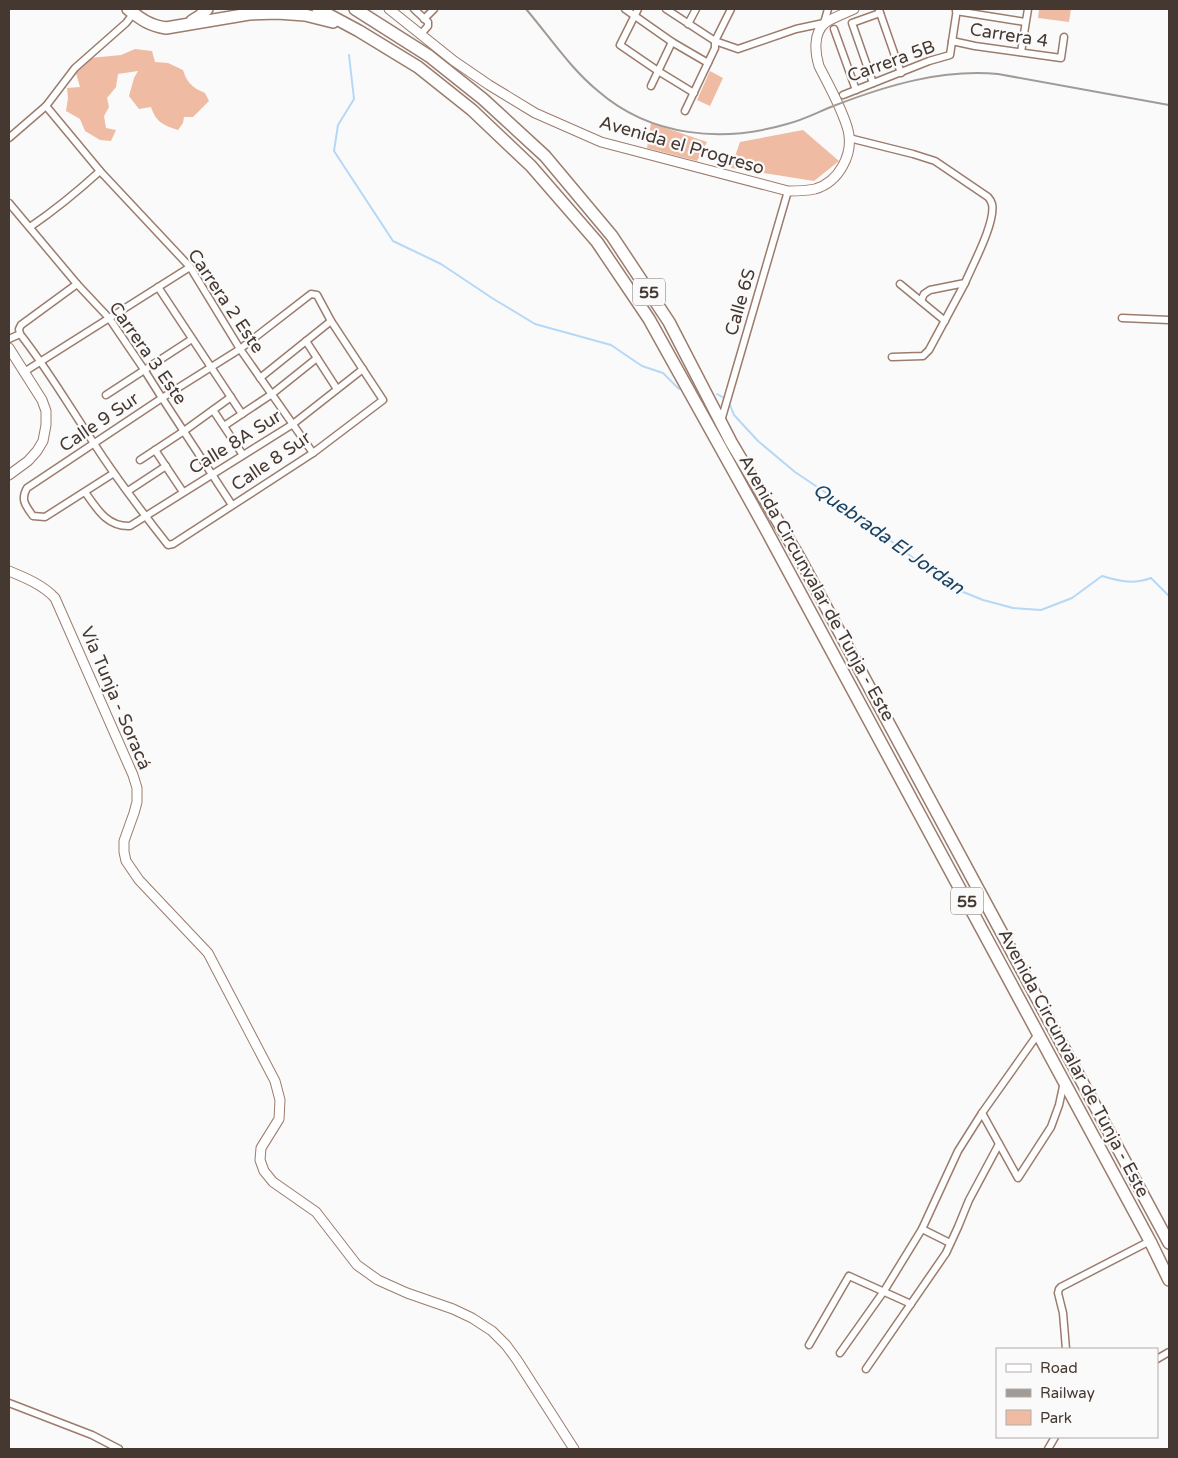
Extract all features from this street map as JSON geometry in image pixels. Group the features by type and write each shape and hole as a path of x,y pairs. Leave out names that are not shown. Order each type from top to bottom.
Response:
{"highway":[{"path":"188,23 207,9"},
{"name":"Avenida Circunvalar de Tunja - Este","path":"318,9 359,31 418,67 472,110 531,166 597,242 649,319 764,524 1150,1241 1169,1280"},
{"name":"Avenida Circunvalar de Tunja - Este","path":"355,9 428,56 452,74 483,98 545,156 612,236 654,299 669,322 731,442 799,557 1169,1244"},
{"path":"130,10 143,21 154,26 172,27 249,14 277,12 333,21 359,31"}],"main road":[{"name":"Avenida el Progreso","path":"389,9 420,35 489,85 535,113 601,142 788,191 816,189 827,184 844,165 849,150 846,125 816,57 816,44 824,24"},
{"path":"824,24 854,9"},
{"path":"9,348 42,400 46,411 43,441 28,461 9,475"},
{"name":"Vía Tunja - Soracá","path":"9,571 41,586 55,598 133,774 137,788 137,802 124,841 126,861 139,880 208,953 275,1080 280,1100 279,1119 261,1148 260,1160 264,1171 273,1182 316,1212 357,1264 378,1280 407,1294 453,1309 472,1318 492,1332 506,1345 517,1360 574,1449"}],"street":[{"path":"414,9 428,22 428,26 420,35"},
{"path":"424,19 434,9"},
{"path":"625,9 672,42 708,63"},
{"path":"638,9 620,45 694,93"},
{"path":"666,9 715,41 738,49 796,29 824,24 828,9"},
{"path":"688,24 696,9"},
{"path":"685,111 716,48 715,41 732,9"},
{"path":"1022,52 1028,9"},
{"path":"9,138 46,106 75,68 126,23 130,10"},
{"path":"952,41 957,10 1025,22"},
{"path":"873,84 852,23 879,11 901,73"},
{"path":"834,29 856,90"},
{"name":"Carrera 4","path":"952,41 1061,58 1064,37"},
{"name":"Carrera 5B","path":"843,95 929,61 950,55 952,41"},
{"path":"651,86 672,42"},
{"name":"Carrera 2 Este","path":"46,106 100,171 190,267 240,349 312,453"},
{"path":"849,138 935,161 988,197 992,204 992,215 986,236 965,283 929,350 923,356 892,357"},
{"path":"30,228 66,201 100,171"},
{"name":"Calle 6S","path":"721,421 788,191"},
{"name":"Carrera 3 Este","path":"9,204 77,284 109,318 232,505"},
{"path":"24,372 190,267"},
{"path":"921,301 924,294 930,290 965,283"},
{"path":"77,284 20,325 20,334 41,361 94,444 145,516"},
{"path":"900,284 945,321"},
{"path":"158,287 242,414"},
{"name":"Calle 9 Sur","path":"85,492 46,517 33,516 23,502 26,488 240,349 308,295 317,295 331,321"},
{"path":"1122,318 1169,320"},
{"path":"260,378 331,321 363,369"},
{"path":"9,339 20,334"},
{"path":"106,395 192,339"},
{"path":"306,342 337,389"},
{"path":"224,426 272,394 317,358"},
{"name":"Calle 8A Sur","path":"85,492 103,518 116,524 130,526 292,424 363,369"},
{"name":"Calle 8 Sur","path":"145,516 168,545 173,544 312,453 383,400 363,369"},
{"path":"140,460 231,397"},
{"path":"213,410 243,455"},
{"path":"155,450 183,492"},
{"path":"128,490 166,466"},
{"path":"85,492 114,472"},
{"path":"840,1353 884,1291 922,1229 958,1151 982,1113 1038,1034"},
{"path":"982,1113 1018,1178 1050,1126 1059,1105 1064,1082"},
{"path":"866,1369 950,1243 969,1200 1000,1144"},
{"path":"922,1229 950,1243"},
{"path":"1066,1348 1064,1313 1058,1293 1059,1289 1150,1241"},
{"path":"810,1345 849,1276 911,1304"},
{"path":"1158,1358 1169,1352"},
{"path":"9,1403 92,1435 119,1449"},
{"path":"1048,1449 1054,1438"}],"green space":[{"path":"1039,9 1071,9 1069,22 1038,18"},
{"path":"135,49 152,51 155,62 168,63 183,70 189,82 205,93 209,101 193,117 184,117 183,123 178,130 161,122 155,116 151,107 139,109 129,96 138,71 118,74 116,87 107,98 109,107 104,116 106,128 116,130 111,141 100,140 85,131 80,119 66,111 67,88 80,87 76,73 90,58 121,55"},
{"path":"710,71 723,78 710,106 697,100"},
{"path":"651,123 707,142 697,161 647,148"},
{"path":"803,130 839,161 814,181 731,168 740,142"}],"waterway":[{"path":"349,55 354,99 338,125 334,151 393,241 441,264 535,324 611,345 642,366 663,373 679,389"},
{"path":"717,394 726,399"},
{"name":"Quebrada El Jordan","path":"730,405 734,415 758,441 795,472 844,505 951,587 983,600 1013,608 1041,610 1072,598 1102,576 1132,582 1151,578 1169,596"}],"railway":[{"path":"526,9 569,62 598,91 619,106 641,118 664,127 688,132 713,134 762,130 800,120 830,107 895,85 936,76 956,74 998,74 1169,105"}]}
